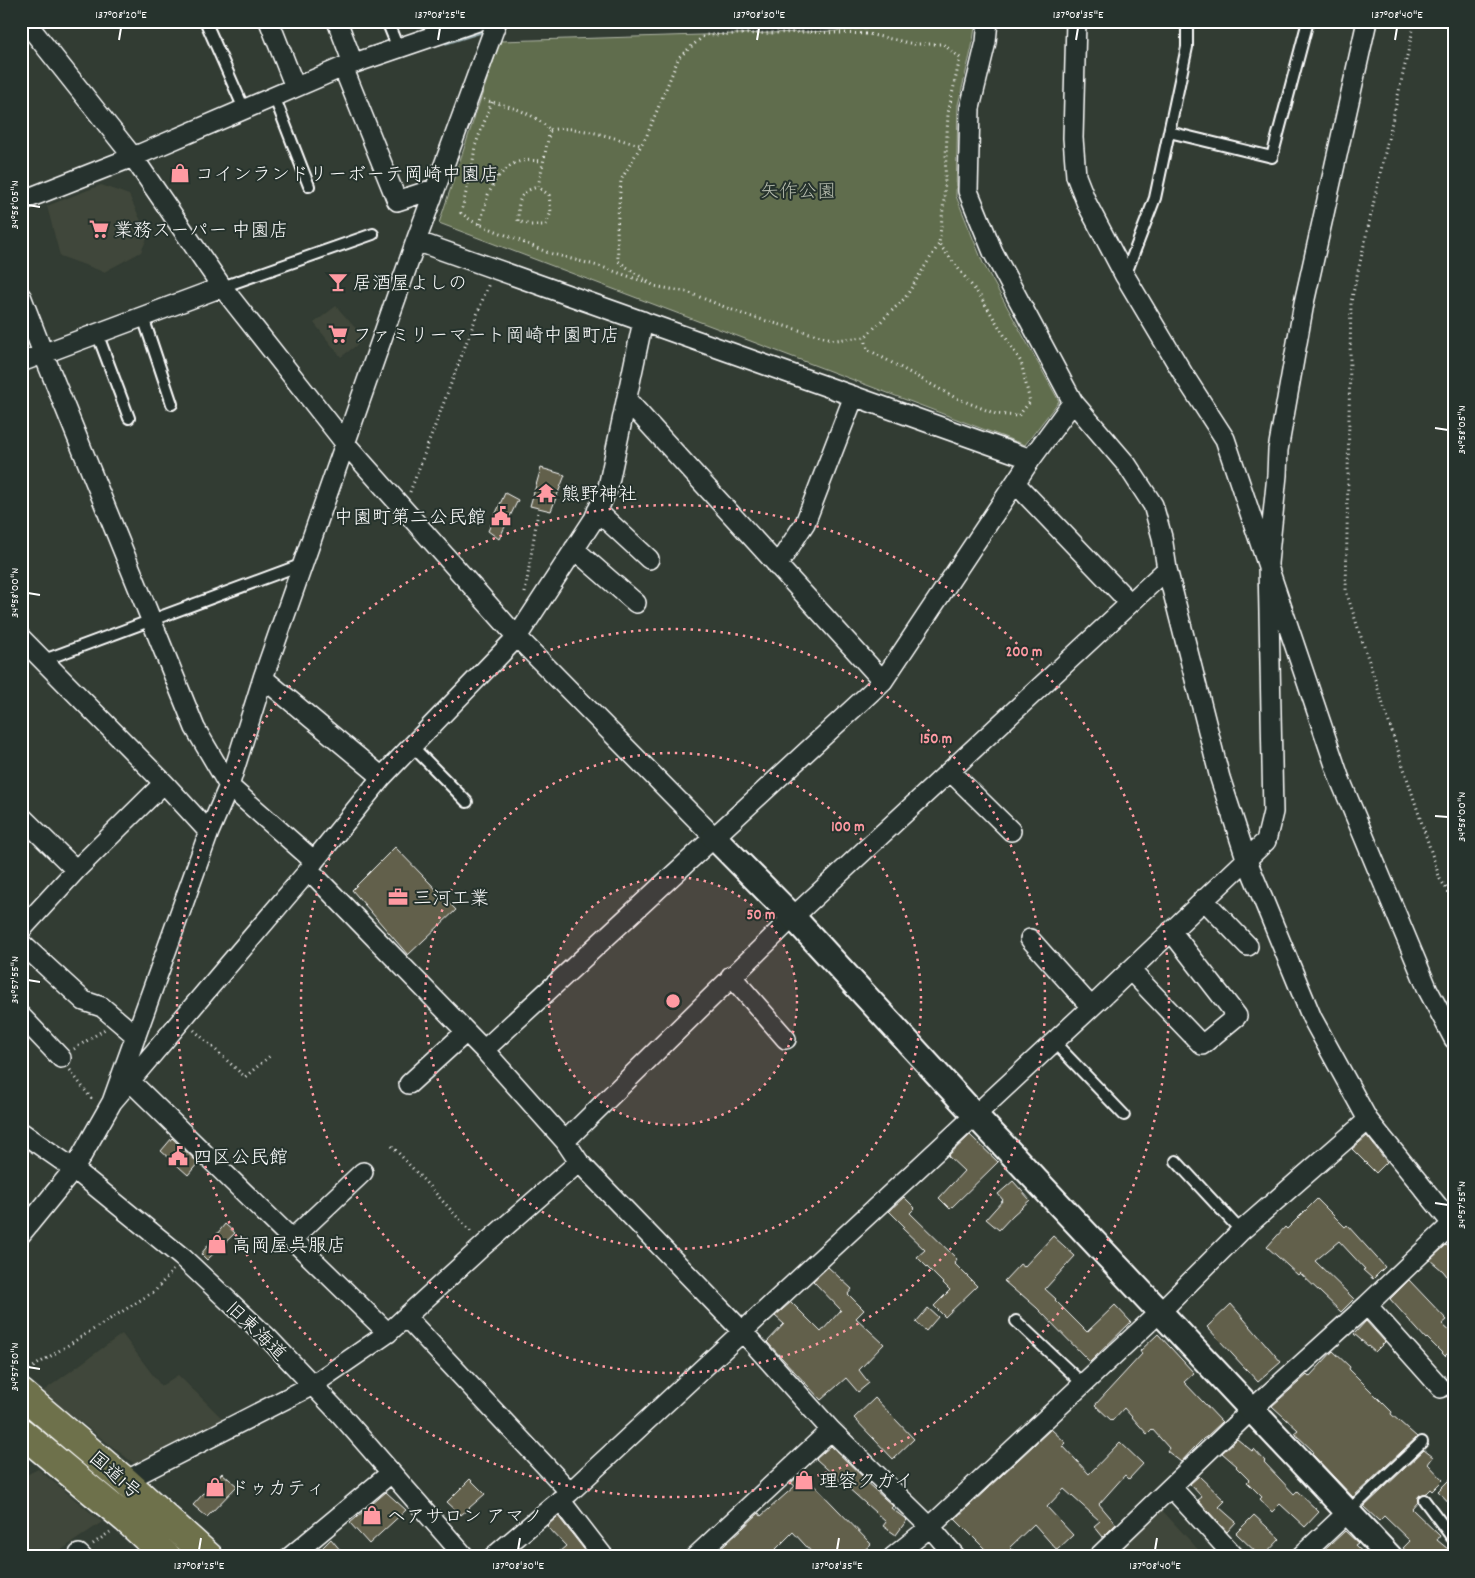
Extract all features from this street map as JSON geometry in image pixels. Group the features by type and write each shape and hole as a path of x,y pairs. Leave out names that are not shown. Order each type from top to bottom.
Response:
{"highway":[{"name":"国道1号","path":"21,1393 125,1481 209,1557"},
{"name":"国道1号","path":"21,1432 126,1519 167,1557"}],"street":[{"path":"25,21 133,157 222,287 345,443 517,637 793,917 975,1115 1390,1557"},
{"path":"269,21 295,87"},
{"path":"337,21 348,65 397,201 434,189"},
{"path":"21,201 133,157 348,65 398,48 438,28 478,21"},
{"path":"21,1234 74,1169 108,1109 209,832 230,786 263,678 345,443 434,189 497,21"},
{"path":"988,21 986,42 970,108 968,191 993,252 1073,402 1127,465 1153,505 1162,537 1167,569 1220,778 1246,858 1312,1018 1368,1120 1453,1225 1251,1410 1098,1557"},
{"path":"1076,21 1073,138 1076,176 1087,204 1126,276 1185,377 1225,439 1339,777 1428,990 1454,1039"},
{"path":"493,1557 565,1496 1091,1007 1266,841 1273,812 1268,563 1278,450 1297,340 1367,21"},
{"path":"416,240 1031,459"},
{"path":"21,362 222,287"},
{"path":"21,296 195,728 230,786 312,866 484,1050 565,1141 579,1162 742,1331 831,1430 930,1527 956,1557"},
{"path":"108,1109 312,866 382,777 517,637 574,549 597,511 608,487 643,321"},
{"path":"777,566 805,523 854,396"},
{"path":"627,400 882,681"},
{"path":"484,1050 882,681 1031,459 1073,402"},
{"path":"1015,483 1130,603"},
{"path":"597,511 648,559"},
{"path":"574,549 636,603"},
{"path":"565,1141 793,917 1167,569"},
{"path":"21,638 164,783 209,832"},
{"path":"263,678 382,777"},
{"path":"950,771 1011,831"},
{"path":"21,930 76,870 164,783"},
{"path":"21,816 76,870"},
{"path":"1204,900 1248,946"},
{"path":"1130,970 1202,1045 1237,1016 1171,931"},
{"path":"1030,939 1091,1007"},
{"path":"21,943 84,1001 102,1007 136,1036"},
{"path":"731,976 786,1039"},
{"path":"21,1016 61,1058"},
{"path":"409,1084 466,1032"},
{"path":"130,1081 388,1333"},
{"path":"893,1557 930,1527 1082,1383 1161,1312 1241,1231 1368,1120"},
{"name":"旧東海道","path":"21,1132 74,1169 183,1258 269,1339 340,1415 465,1557"},
{"path":"125,1481 312,1386 388,1333 484,1245 579,1162"},
{"path":"292,1239 363,1172"},
{"path":"1367,1305 1441,1388"},
{"path":"406,1317 565,1496 604,1557"},
{"path":"695,1557 831,1430"},
{"path":"290,1557 391,1472"},
{"path":"1171,1487 1235,1557"},
{"path":"1300,1557 1348,1512"}],"lane":[{"path":"387,21 398,48"},
{"path":"1126,276 1155,198 1187,47 1187,21"},
{"path":"1169,132 1272,157 1308,21"},
{"path":"207,25 244,109"},
{"path":"274,96 309,186"},
{"path":"222,287 373,234"},
{"path":"143,317 172,404"},
{"path":"97,333 129,418"},
{"path":"44,660 303,564"},
{"path":"412,746 467,802"},
{"path":"1053,1042 1124,1115"},
{"path":"1176,1161 1241,1231"},
{"path":"1016,1321 1082,1383"},
{"path":"1348,1512 1422,1442"},
{"path":"1424,1500 1454,1540"}],"path":[{"path":"1415,21 1351,302 1346,591 1440,879 1454,900"},
{"path":"492,102 475,146 472,168 461,213 472,221 549,253 602,267 654,286 687,292 745,315 835,340 865,337 905,298 939,244 944,200 948,113 960,58 943,44 914,44 868,34 810,32 705,34 679,58 647,135 621,180 616,228 618,260 654,286"},
{"path":"469,96 518,108 541,120 550,130"},
{"path":"550,130 559,128 575,129 641,145"},
{"path":"538,187 550,130"},
{"path":"480,224 488,195 498,176 508,167 524,159 541,160"},
{"path":"538,187 549,195 550,214 546,225 532,225 518,220 518,206 522,195 528,189 538,187"},
{"path":"865,337 867,349 954,397 996,414 1018,416 1030,402 1021,362 980,296 939,244"},
{"path":"404,509 494,268"},
{"path":"524,599 538,512"},
{"path":"182,1020 245,1077 271,1055"},
{"path":"108,1109 61,1058 118,1021"},
{"path":"392,1146 484,1245"},
{"path":"21,1374 156,1291 183,1258"},
{"path":"81,1555 126,1519"}],"shaded area":[{"path":"101,185 129,195 148,236 141,252 104,272 60,256 47,206"},
{"path":"336,306 365,339 341,357 314,323"},
{"path":"122,1334 161,1386 178,1375 229,1425 141,1469 42,1392"},
{"path":"38,1469 102,1522 51,1557 21,1557 21,1478"},
{"path":"1160,1508 1205,1557 1108,1557"}],"green space":[{"name":"矢作公園","path":"946,21 976,21 972,47 958,105 956,196 983,263 1059,401 1025,445 439,223 500,41 835,31"}],"building":[{"path":"541,468 565,475 551,511 530,506"},
{"path":"505,493 518,500 499,539 488,531"},
{"path":"395,847 456,910 408,955 352,890"},
{"path":"970,1135 998,1162 950,1209 939,1198 964,1171 948,1156"},
{"path":"1367,1136 1387,1162 1376,1173 1352,1149"},
{"path":"172,1138 198,1163 188,1175 161,1151"},
{"path":"1013,1181 1030,1200 999,1230 986,1219 1003,1200 998,1194"},
{"path":"904,1197 915,1208 910,1213 957,1259 954,1263 977,1286 945,1317 934,1306 950,1290 917,1257 925,1250 902,1228 904,1226 889,1211"},
{"path":"1317,1199 1345,1227 1347,1225 1385,1267 1373,1279 1339,1241 1315,1261 1354,1299 1341,1312 1300,1273 1298,1275 1267,1247 1285,1227 1287,1229"},
{"path":"225,1224 235,1233 207,1260 201,1254"},
{"path":"1053,1236 1075,1256 1045,1289 1087,1332 1115,1305 1131,1322 1090,1362 1037,1308 1004,1281 1020,1264 1024,1267"},
{"path":"1446,1245 1454,1252 1454,1285 1443,1271 1430,1260"},
{"path":"828,1267 852,1289 848,1294 864,1310 856,1318 884,1344 859,1370 869,1383 858,1392 846,1378 821,1400 767,1342 784,1324 775,1316 791,1302 821,1332 841,1310 813,1281"},
{"path":"1409,1280 1447,1320 1442,1324 1454,1335 1454,1347 1445,1356 1426,1339 1390,1299"},
{"path":"1231,1304 1281,1362 1258,1382 1207,1327"},
{"path":"928,1308 938,1317 926,1331 916,1322"},
{"path":"1366,1321 1385,1342 1375,1352 1354,1334"},
{"path":"1158,1334 1194,1373 1184,1382 1222,1422 1181,1462 1167,1451 1169,1448 1152,1429 1147,1434 1124,1408 1112,1421 1095,1405 1142,1354 1140,1351"},
{"path":"1333,1351 1392,1412 1391,1414 1417,1437 1353,1497 1312,1454 1313,1451 1294,1433 1298,1430 1272,1406 1307,1375 1309,1377"},
{"path":"875,1398 914,1439 893,1459 854,1418"},
{"path":"1051,1429 1066,1443 1063,1446 1089,1474 1120,1442 1143,1464 1129,1479 1125,1475 1099,1504 1116,1524 1103,1537 1094,1526 1100,1521 1064,1489 1047,1507 1073,1535 1057,1550 1034,1524 1010,1547 1020,1557 993,1557 955,1519"},
{"path":"1237,1439 1252,1451 1254,1449 1294,1494 1297,1491 1319,1512 1305,1527 1280,1504 1272,1512 1260,1499 1262,1497 1247,1482 1249,1480 1222,1453"},
{"path":"831,1446 865,1481 893,1506 891,1508 907,1520 896,1535 883,1526 886,1522 816,1459"},
{"path":"1424,1450 1433,1457 1428,1464 1443,1480 1432,1491 1430,1489 1420,1495 1418,1502 1412,1509 1440,1536 1437,1540 1454,1554 1454,1557 1413,1557 1403,1548 1410,1541 1384,1516 1379,1521 1364,1507"},
{"path":"222,1473 237,1486 207,1517 193,1505"},
{"path":"802,1473 871,1544 857,1557 816,1557 793,1532 768,1557 712,1557 759,1513 761,1516 795,1486 791,1483"},
{"path":"1454,1475 1454,1508 1438,1491"},
{"path":"1199,1476 1225,1501 1219,1507 1236,1522 1227,1532 1198,1500 1202,1497 1190,1484"},
{"path":"470,1479 485,1494 461,1515 447,1502"},
{"path":"386,1492 406,1510 369,1544 350,1523"},
{"path":"1254,1515 1280,1539 1263,1557 1236,1533"},
{"path":"558,1516 590,1557 553,1557 566,1546 547,1526"},
{"path":"1345,1531 1358,1543 1355,1545 1368,1557 1317,1557"},
{"path":"331,1539 346,1557 313,1557"}],"waterway":[{"path":"446,42 481,31"}],"place":[{"name":"コインランドリーボーテ岡崎中園店","path":"180,173"},
{"name":"業務スーパー 中園店","path":"99,229"},
{"name":"居酒屋よしの","path":"338,282"},
{"name":"ファミリーマート岡崎中園町店","path":"338,334"},
{"name":"熊野神社","path":"546,493"},
{"name":"中園町第二公民館","path":"501,516"},
{"name":"三河工業","path":"398,897"},
{"name":"四区公民館","path":"178,1156"},
{"name":"高岡屋呉服店","path":"217,1244"},
{"name":"理容クガイ","path":"804,1480"},
{"name":"ドゥカティ","path":"215,1487"},
{"name":"ヘアサロン アマノ","path":"372,1515"}]}
